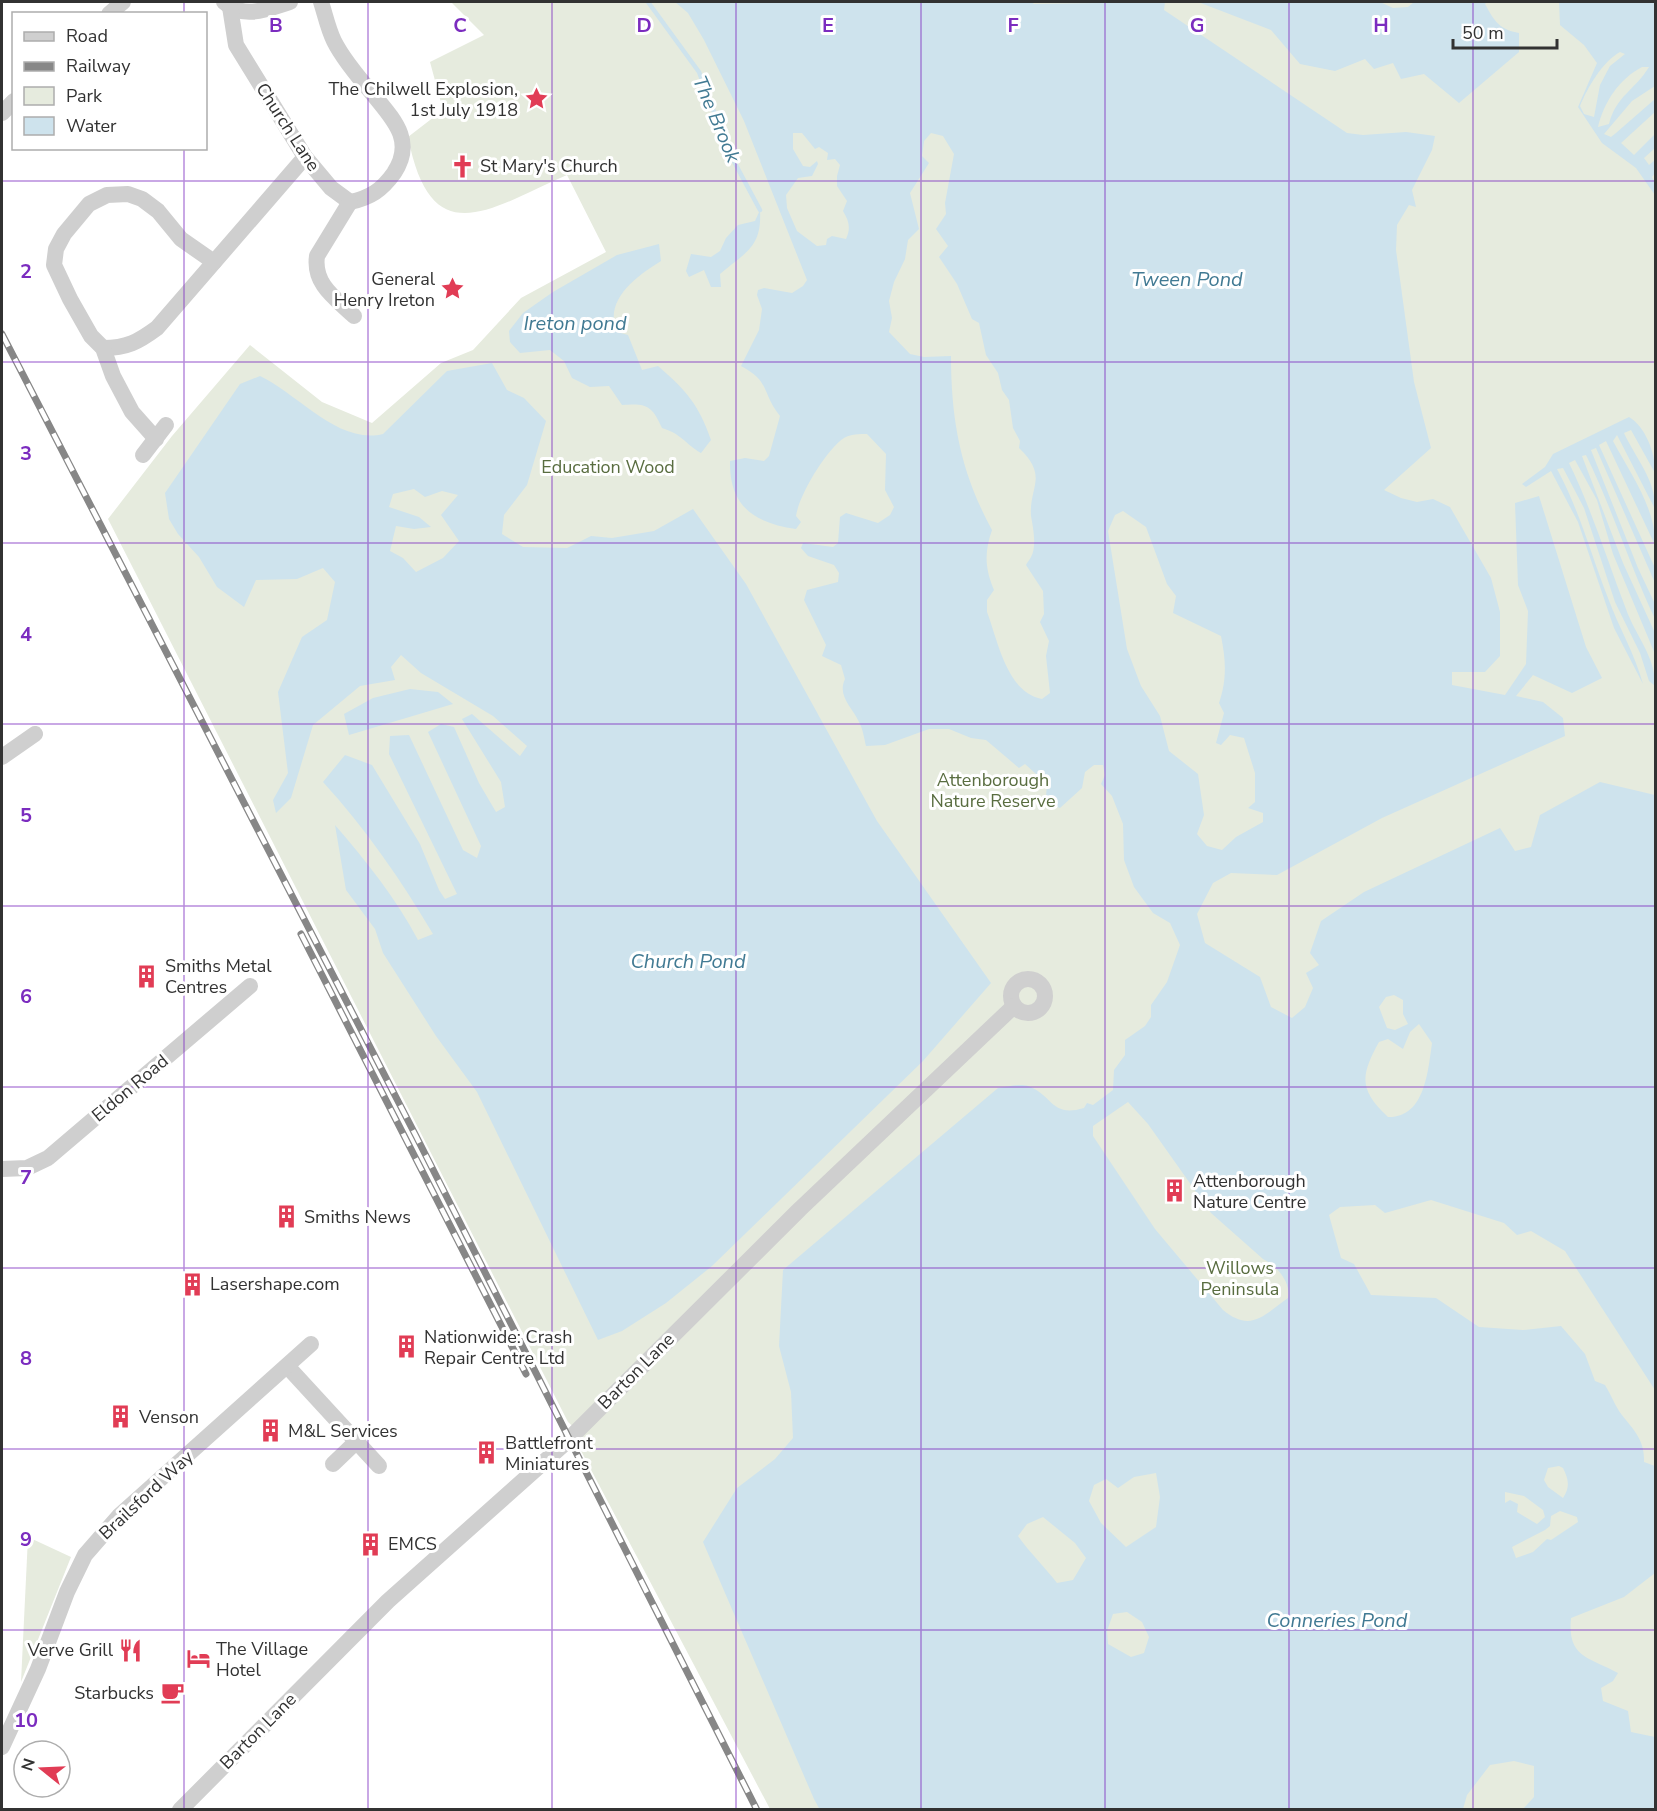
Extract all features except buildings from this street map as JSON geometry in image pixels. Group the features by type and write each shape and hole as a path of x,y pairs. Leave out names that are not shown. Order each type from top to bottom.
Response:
{"street":[{"path":"227,4 256,12 290,2"},
{"path":"321,2 334,41 370,92 397,123 402,141 402,155 398,167 386,185 373,195 350,202 317,256 316,266 324,288 354,316"},
{"name":"Church Lane","path":"227,4 236,45 305,157 331,188 350,202"},
{"path":"103,348 122,348 135,344 157,328 305,157"},
{"path":"156,439 132,412 113,376 103,348 91,336 54,265 56,249 64,234 89,204 108,195 128,194 142,199 158,211 182,239 214,262"},
{"path":"143,455 166,425"},
{"path":"2,757 35,734"},
{"name":"Eldon Road","path":"2,1168 27,1168 48,1158 250,986"},
{"name":"Barton Lane","path":"180,1809 388,1601 563,1444 809,1201 1014,1006"},
{"name":"Brailsford Way","path":"2,1748 38,1670 67,1592 85,1555 118,1516 311,1344"},
{"path":"286,1366 379,1466"},
{"path":"333,1464 356,1442"}],"green space":[{"name":"Attenborough Nature Reserve","path":"451,2 1655,2 1655,1809 770,1809 579,1447 577,1443 583,1436 568,1422 108,519 172,436 250,345 322,402 372,423 441,363 473,350 521,298 606,252 567,175 512,200 488,209 467,213 448,210 432,198 418,174 408,137 443,110 430,62 484,35"},
{"path":"28,1537 71,1557 21,1682"}],"water":[{"path":"675,2 1031,2 1034,4 1165,2 1164,10 1347,133 1363,135 1406,132 1435,136 1432,150 1412,190 1416,207 1409,205 1397,225 1396,250 1414,382 1431,448 1384,490 1417,502 1433,499 1450,507 1491,578 1500,612 1500,656 1485,672 1452,672 1452,685 1505,695 1526,664 1528,611 1518,585 1515,503 1539,496 1586,647 1602,678 1572,693 1533,675 1516,696 1543,702 1563,718 1565,736 1382,818 1277,875 1231,873 1213,883 1197,914 1205,943 1260,977 1271,1007 1292,1018 1305,1007 1313,988 1306,973 1319,965 1310,953 1321,921 1364,892 1500,828 1515,851 1531,847 1540,815 1600,782 1655,795 1655,1390 1565,1251 1531,1231 1517,1235 1504,1223 1431,1200 1385,1213 1375,1205 1340,1207 1329,1215 1341,1258 1354,1264 1371,1295 1436,1298 1479,1327 1523,1330 1561,1326 1585,1354 1595,1381 1605,1385 1619,1411 1637,1434 1644,1454 1644,1462 1655,1466 1655,1573 1624,1597 1571,1618 1571,1631 1576,1649 1589,1659 1618,1673 1613,1681 1601,1688 1603,1701 1628,1711 1631,1732 1655,1737 1656,1806 1652,1809 1523,1809 1534,1797 1534,1766 1514,1761 1490,1765 1467,1795 1463,1809 820,1810 814,1799 703,1542 737,1488 775,1459 793,1438 791,1392 779,1346 783,1270 998,1088 1028,1086 1058,1108 1065,1110 1084,1108 1087,1103 1093,1105 1113,1090 1114,1070 1125,1055 1125,1040 1145,1026 1151,1017 1151,1005 1167,982 1180,945 1170,923 1153,913 1134,887 1124,860 1123,824 1112,796 1101,784 1105,775 1103,765 1094,765 1085,772 1082,788 1060,808 1052,805 1046,797 1047,784 1025,764 1019,768 986,740 971,738 949,729 929,729 885,745 866,746 860,725 844,696 845,679 841,665 822,656 826,645 804,600 807,590 838,582 839,573 834,565 808,556 801,548 803,543 833,547 838,543 840,517 846,513 878,523 890,515 894,507 885,490 886,454 867,434 844,438 829,452 808,485 798,507 796,516 801,522 796,529 757,517 747,510 734,490 730,461 745,458 764,461 769,456 780,416 762,383 741,366 759,330 762,309 757,295 758,290 764,288 792,293 803,286 807,280 744,121 688,13","holes":["793,133 802,133 815,149 819,147 828,153 827,160 835,159 840,165 837,186 847,201 843,211 849,225 846,239 832,236 827,239 826,245 817,246 797,231 787,208 786,195 798,178 812,176 818,164 817,161 810,167 803,166 793,149","931,133 943,136 954,154 945,203 946,214 936,229 948,246 939,257 957,284 972,319 979,323 986,355 998,373 1002,390 1009,400 1013,428 1020,441 1019,448 1028,458 1035,474 1036,482 1031,506 1034,548 1026,565 1043,591 1044,614 1040,622 1049,641 1046,656 1050,693 1042,699 1030,695 1012,676 1005,664 987,612 987,600 994,590 987,560 992,530 981,509 965,467 960,446 953,403 951,356 924,357 910,354 889,332 892,318 889,301 894,282 905,259 908,240 919,229 910,193 929,163 922,156 924,141","1123,511 1146,527 1167,584 1176,596 1173,613 1221,636 1225,670 1219,703 1224,713 1216,743 1221,745 1230,735 1244,738 1255,773 1255,802 1248,808 1263,813 1263,822 1236,837 1222,850 1207,846 1197,834 1204,815 1198,774 1169,751 1160,716 1141,686 1127,649 1108,531 1115,515","1394,995 1403,1000 1403,1014 1408,1024 1395,1030 1387,1028 1379,1007 1386,997","1419,1024 1432,1043 1426,1079 1417,1101 1410,1110 1388,1117 1371,1098 1366,1081 1366,1073 1379,1042 1388,1039 1403,1049 1410,1032","1128,1102 1148,1124 1211,1213 1278,1270 1285,1280 1288,1298 1257,1319 1250,1321 1233,1317 1223,1310 1155,1229 1093,1136 1093,1126","1559,1466 1563,1468 1568,1483 1563,1498 1548,1487 1544,1480 1548,1468","1156,1473 1160,1497 1156,1527 1126,1547 1101,1523 1089,1501 1094,1485 1106,1479 1118,1488 1134,1477","1505,1492 1524,1496 1543,1510 1545,1517 1537,1524 1517,1512 1518,1504 1510,1500 1505,1503","1560,1511 1577,1517 1578,1522 1551,1540 1547,1539 1533,1552 1516,1558 1512,1547 1550,1526 1551,1516","1043,1517 1075,1543 1086,1558 1073,1580 1057,1583 1018,1536 1027,1524","1127,1612 1142,1622 1149,1637 1144,1653 1131,1657 1108,1644 1107,1631 1113,1614"]},
{"path":"1198,2 1380,2 1393,8 1408,7 1414,2 1487,2 1485,4 1498,24 1507,30 1519,33 1519,52 1459,103 1424,74 1401,79 1393,63 1374,69 1365,59 1335,71 1300,64 1271,30"},
{"path":"1559,2 1655,2 1655,86 1632,101 1604,134 1611,137 1655,99 1655,112 1621,143 1634,155 1655,134 1655,148 1644,158 1649,165 1655,160 1655,173 1652,177 1655,183 1655,195 1636,168 1602,143 1578,107 1597,63 1584,45 1560,25","holes":["1620,52 1625,54 1610,66 1600,85 1594,117 1584,114 1580,106 1591,83 1607,62","1642,67 1649,67 1616,107 1609,124 1598,127 1608,100 1626,78"]},
{"path":"760,210 760,222 755,240 745,253 720,274 721,287 711,287 704,270 689,277 686,271 691,254 711,257 720,251 726,238 738,225 755,221"},
{"name":"Ireton pond","path":"659,244 661,261 625,290 618,299 614,320 617,332 628,335 642,370 658,366 684,391 702,417 711,440 701,453 679,436 662,428 655,414 647,407 622,405 609,386 590,387 572,378 564,361 550,350 520,353 510,342 509,331 523,313 553,292 617,255"},
{"name":"Church Pond","path":"492,363 507,390 524,398 546,421 527,485 504,515 502,534 523,547 567,548 591,536 612,538 654,531 693,509 746,584 877,821 991,983 923,1061 712,1266 666,1303 622,1331 598,1340 477,1092 436,1036 383,953 375,929 346,890 335,825 380,880 418,940 433,934 382,855 323,782 345,755 372,765 420,844 445,899 457,894 389,754 390,736 409,735 463,850 477,858 481,846 428,732 441,724 454,727 479,783 496,812 505,807 501,782 462,719 472,714 520,756 527,746 493,716 421,673 401,655 391,667 395,680 360,686 313,725 291,798 276,813 273,800 288,773 278,692 302,637 327,620 335,582 323,568 297,579 256,580 244,607 217,587 199,557 178,534 169,519 165,493 240,384 260,376 334,425 350,432 366,435 383,434 447,371","holes":["414,489 425,497 442,491 458,495 441,515 459,541 443,558 416,572 403,558 390,551 396,526 414,529 431,527 419,517 389,507 393,494"]},
{"path":"1629,417 1645,434 1652,450 1655,473 1631,430 1624,433 1649,479 1655,509 1617,435 1613,441 1647,504 1655,545 1606,441 1599,445 1655,568 1655,583 1596,448 1591,450 1638,568 1655,604 1655,619 1595,475 1586,455 1582,456 1623,563 1655,633 1655,654 1613,554 1597,500 1575,460 1569,463 1630,619 1649,656 1655,686 1649,681 1640,653 1615,602 1584,508 1563,468 1557,469 1579,517 1608,598 1636,662 1643,684 1614,628 1578,522 1551,471 1526,487 1522,484 1545,467 1553,454"},
{"path":"410,689 438,692 453,704 349,735 344,714 373,698"}],"waterway":[{"name":"The Brook","path":"648,2 699,72 730,154 760,210"}],"railway":[{"path":"2,334 416,1136 757,1810"},
{"path":"301,934 526,1374"}],"place":[{"name":"The Chilwell Explosion, 1st July 1918","path":"536,99"},
{"name":"St Mary's Church","path":"462,166"},
{"name":"General Henry Ireton","path":"453,289"},
{"name":"Smiths Metal Centres","path":"147,976"},
{"name":"Attenborough Nature Centre","path":"1175,1191"},
{"name":"Smiths News","path":"286,1217"},
{"name":"Lasershape.com","path":"192,1284"},
{"name":"Nationwide: Crash Repair Centre Ltd","path":"406,1347"},
{"name":"Venson","path":"121,1417"},
{"name":"M&L Services","path":"270,1431"},
{"name":"Battlefront Miniatures","path":"487,1453"},
{"name":"EMCS","path":"370,1544"},
{"name":"Verve Grill","path":"131,1650"},
{"name":"The Village Hotel","path":"198,1659"},
{"name":"Starbucks","path":"172,1693"}],"water label":[{"name":"Tween Pond","path":"1187,279"},
{"name":"Conneries Pond","path":"1337,1620"}],"park label":[{"name":"Education Wood","path":"608,467"},
{"name":"Willows Peninsula","path":"1240,1278"}]}
